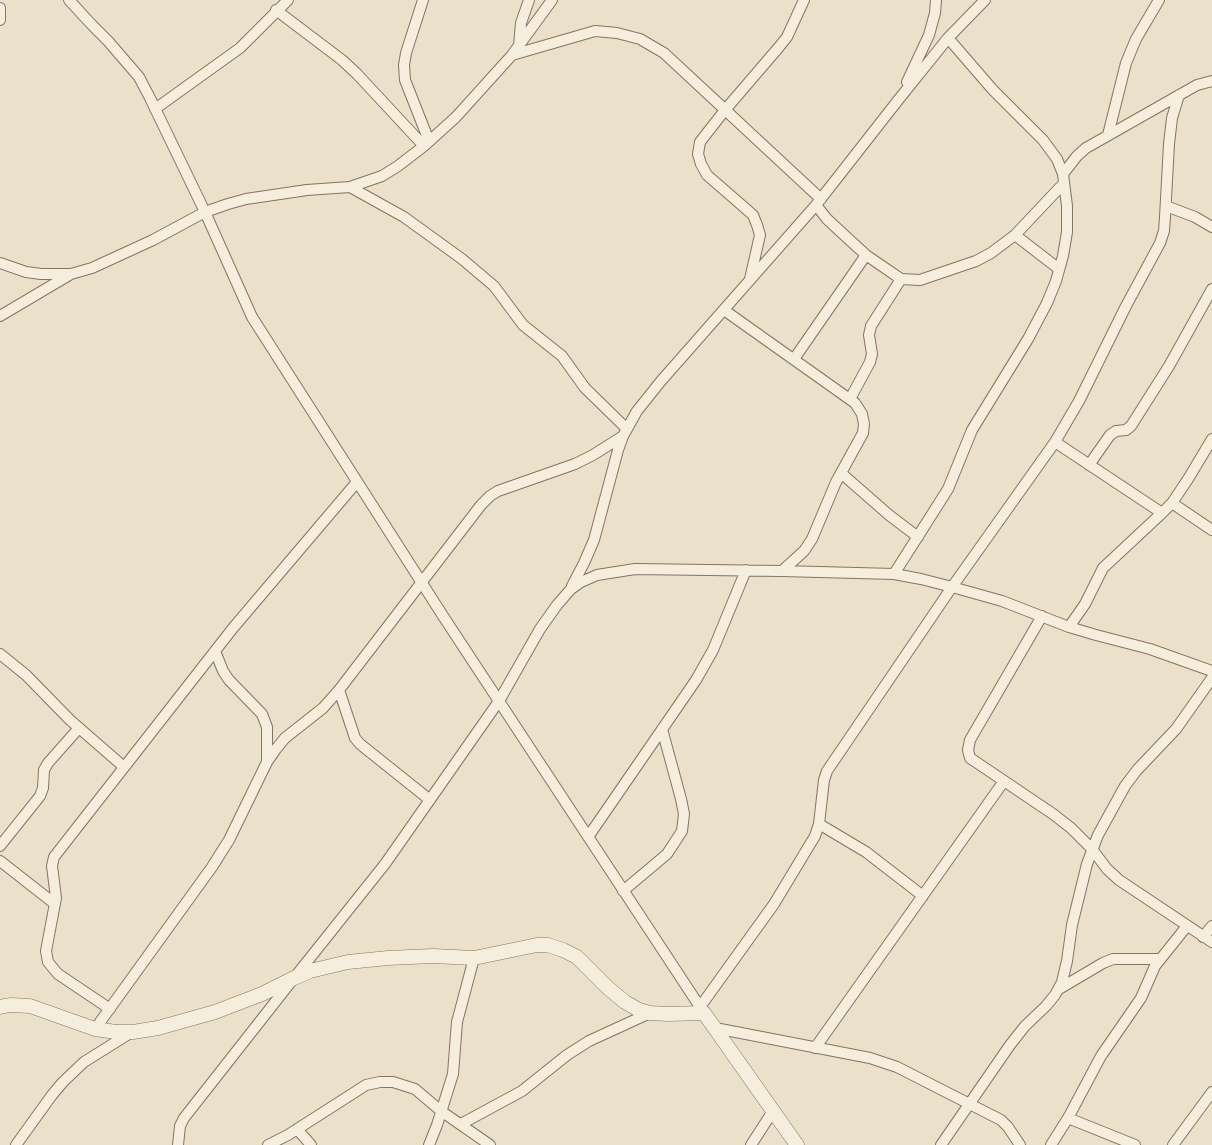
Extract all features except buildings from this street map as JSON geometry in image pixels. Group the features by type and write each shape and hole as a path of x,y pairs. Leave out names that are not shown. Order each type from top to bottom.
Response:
{"street":[{"path":"69,0 139,77 205,212 252,316 623,891 714,1028 797,1145"},
{"path":"155,109 240,48 287,0"},
{"path":"423,0 404,65 405,80 427,144"},
{"path":"519,46 521,23 529,0"},
{"path":"0,316 71,274 92,268 153,240 205,212 246,199 307,190 350,187 381,176 399,166 456,117 512,55 552,0"},
{"path":"750,281 760,235 757,225 753,215 707,175 698,154 700,142 779,47 792,27 804,0"},
{"path":"899,99 929,35 936,0"},
{"path":"571,589 594,540 618,450 637,411 818,202 948,38 985,0"},
{"path":"1108,135 1126,63 1136,39 1159,0"},
{"path":"0,8 0,20"},
{"path":"276,10 342,60 427,144"},
{"path":"512,55 595,31 617,33 640,39 664,54 725,110 818,202 827,219 866,255 902,279 920,280 976,261 991,253 1015,236 1063,179 1077,156 1086,148 1197,85 1212,81"},
{"path":"894,574 948,489 972,430 1028,339 1047,303 1056,281 1067,231 1067,206 1057,159 1043,140 993,90 948,38"},
{"path":"0,1007 30,1006 95,1029 133,1032 158,1028 215,1012 262,994 310,971 348,962 433,956 474,958 537,945 548,945 577,957 608,988 639,1010 668,1014 702,1010 774,904 815,836 827,771 952,586 1055,442 1078,401 1160,243 1164,231 1171,127 1179,95"},
{"path":"350,187 404,217 462,259 494,286 523,325 562,356 585,388 625,432"},
{"path":"1166,206 1195,217 1212,227"},
{"path":"1015,236 1059,269"},
{"path":"794,359 866,255"},
{"path":"0,263 27,272 71,274"},
{"path":"850,399 870,362 871,327 902,279"},
{"path":"1089,465 1113,432 1126,430 1131,426 1212,289"},
{"path":"724,310 850,399 862,414 863,433 841,473 812,540 804,551 782,571"},
{"path":"95,1029 212,867 229,840 267,762 285,738 323,708 339,690 481,505 498,491 575,464 593,455 625,432"},
{"path":"1069,627 1085,604 1103,568 1172,502 1212,439"},
{"path":"1055,442 1162,513"},
{"path":"841,473 918,537"},
{"path":"110,1009 58,974 48,962 46,951 55,904 52,866 54,857 215,651 357,482"},
{"path":"1172,502 1212,530"},
{"path":"178,1145 180,1126 184,1118 385,864 499,701 540,629 557,605 571,589 581,582 597,575 635,569 894,574 952,586 1002,601 1069,627 1150,649 1212,670"},
{"path":"588,837 696,680 713,650 746,570"},
{"path":"1042,616 970,740 968,750 970,758 1071,828 1119,880 1208,940 1212,926"},
{"path":"215,651 229,680 262,714 267,727 267,762"},
{"path":"0,654 26,675 79,728 124,767"},
{"path":"942,1145 1010,1045 1025,1026 1046,1006 1058,989 1067,961 1071,926 1092,849 1125,786 1176,729 1212,678"},
{"path":"339,690 355,738 430,800"},
{"path":"0,846 40,796 44,770 48,764 79,728"},
{"path":"623,891 667,854 682,831 683,807 662,729"},
{"path":"815,1048 1004,781"},
{"path":"819,824 866,852 923,896"},
{"path":"0,861 55,904"},
{"path":"1051,1145 1101,1056 1141,998 1155,966 1187,926"},
{"path":"429,1145 453,1074 457,1022 474,958"},
{"path":"1058,989 1113,959 1160,959"},
{"path":"461,1124 522,1091 567,1055 589,1041 650,1013"},
{"path":"714,1028 870,1058 897,1067 1000,1120 1008,1127 1020,1145"},
{"path":"16,1145 63,1082 84,1062 133,1032"},
{"path":"268,1145 289,1136 366,1085 393,1082 415,1089 490,1145"},
{"path":"1173,1145 1212,1092"},
{"path":"751,1145 773,1111"},
{"path":"1068,1118 1135,1145"},
{"path":"289,1136 311,1145"}]}
